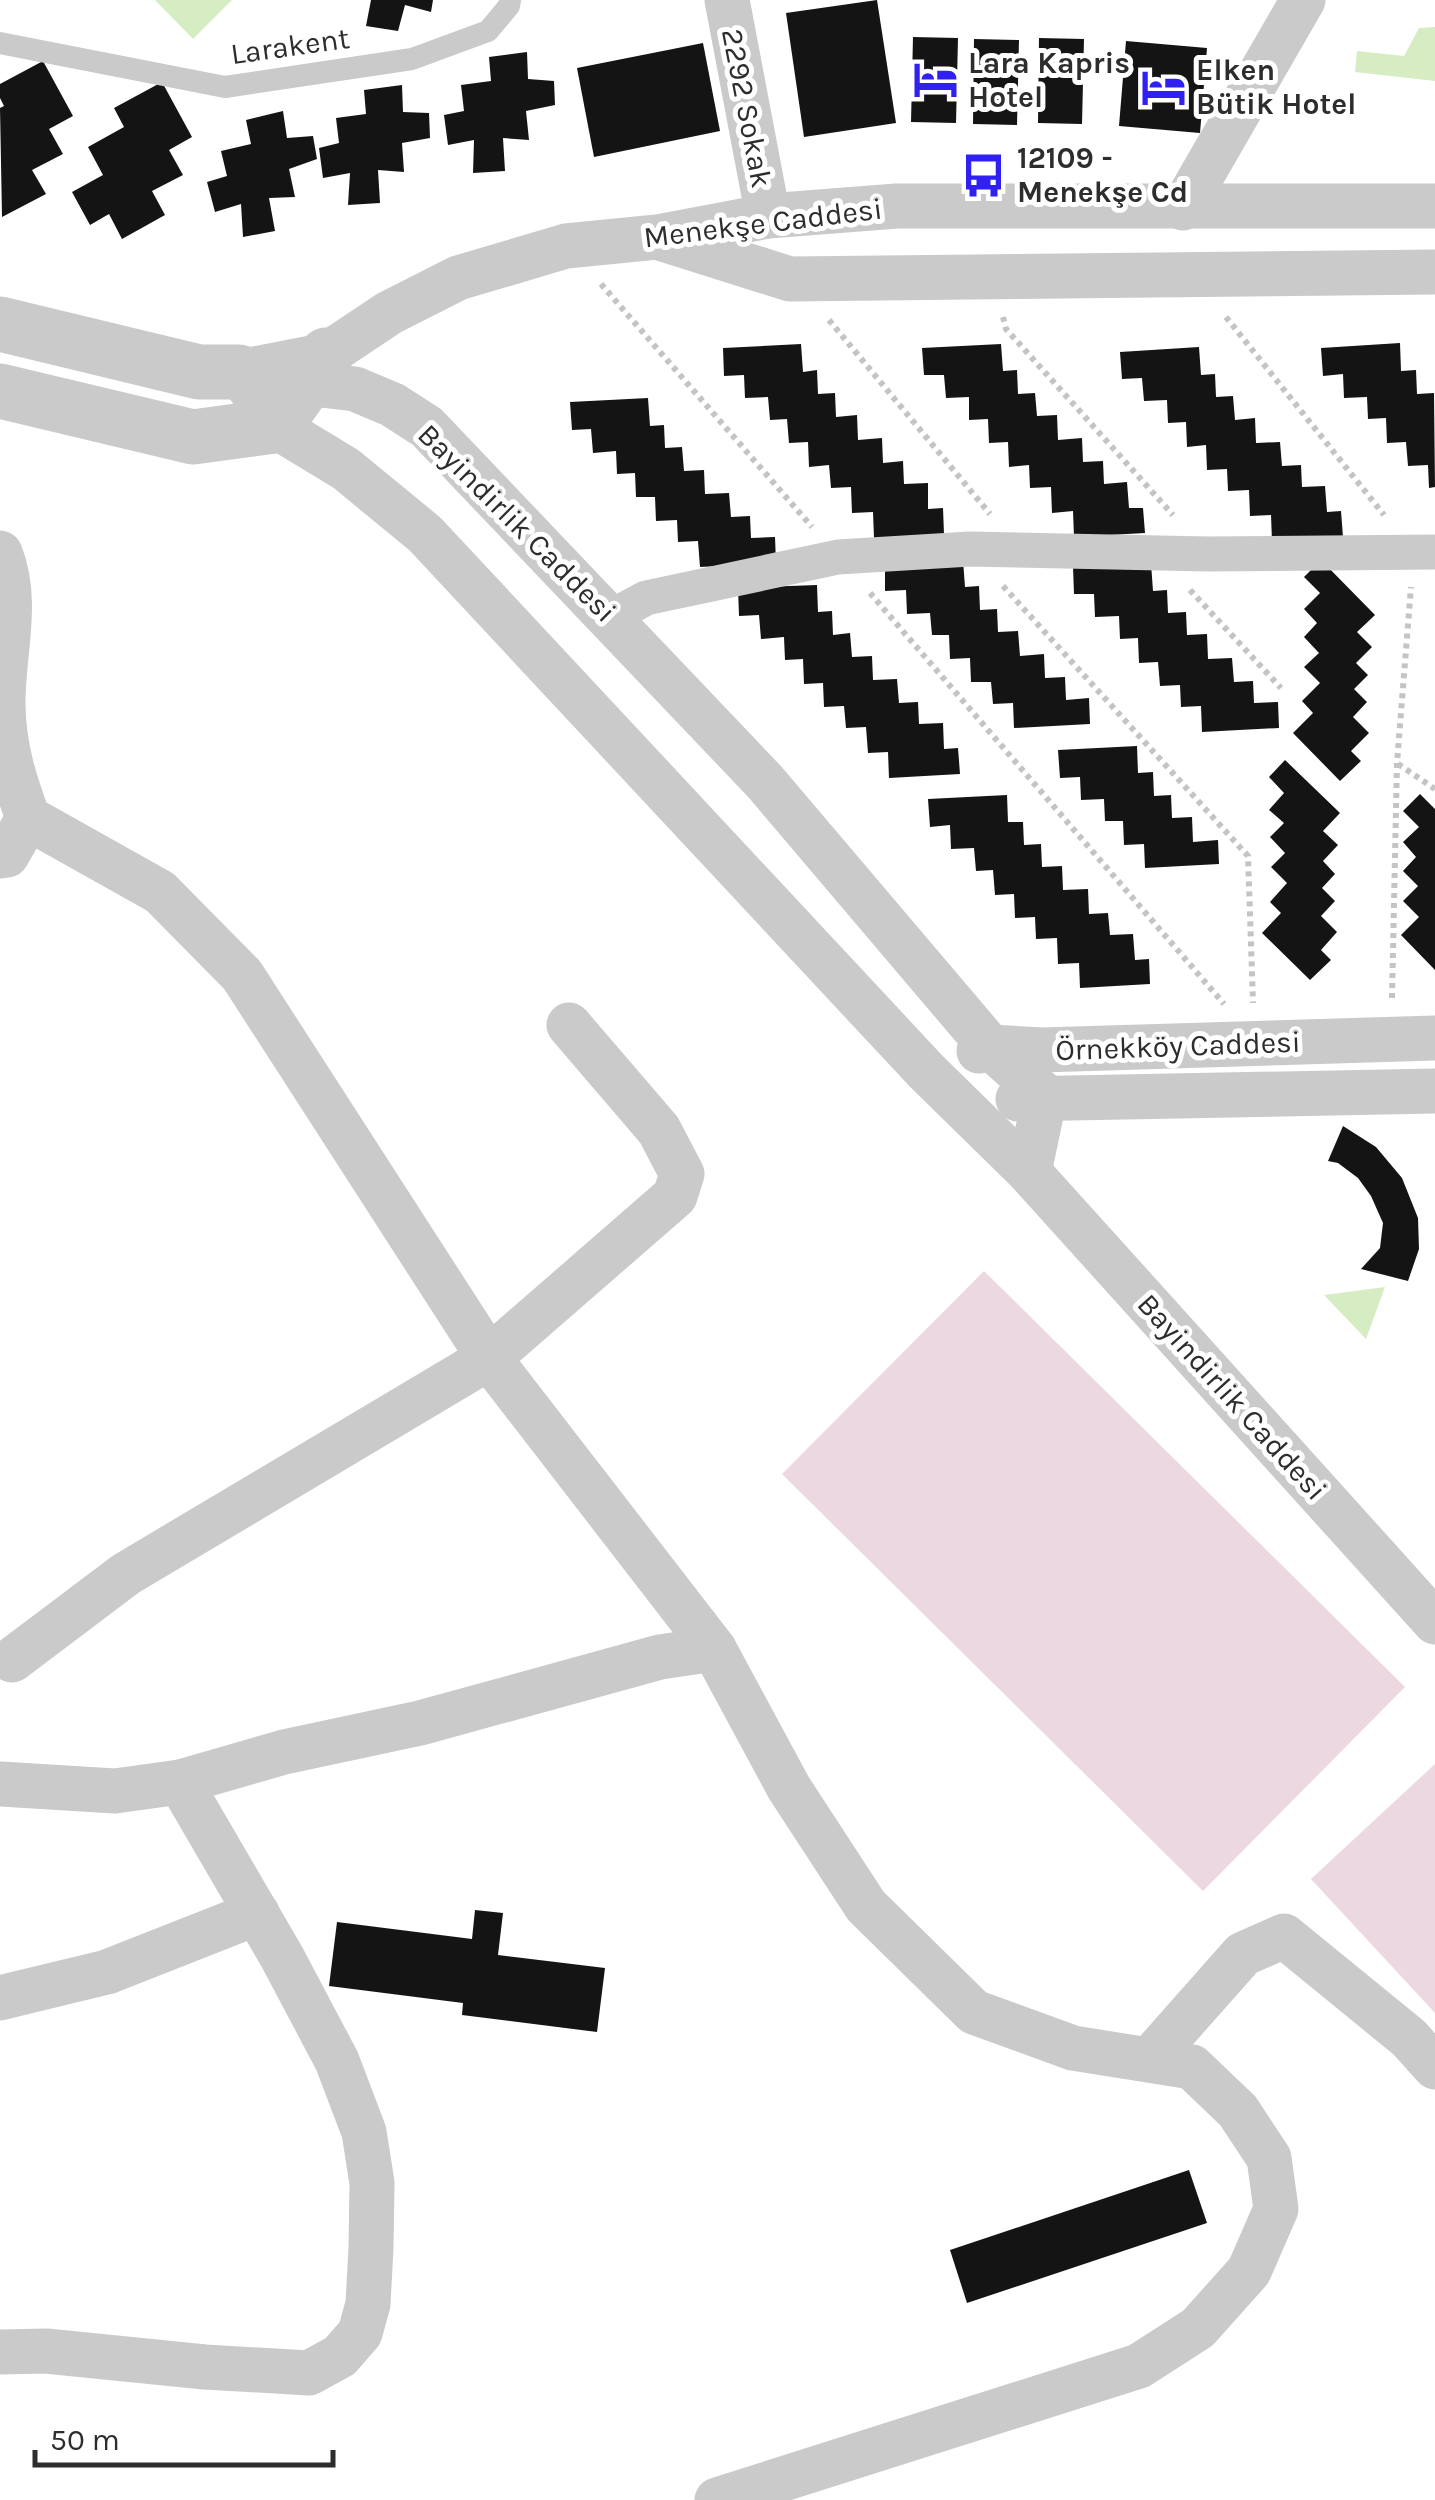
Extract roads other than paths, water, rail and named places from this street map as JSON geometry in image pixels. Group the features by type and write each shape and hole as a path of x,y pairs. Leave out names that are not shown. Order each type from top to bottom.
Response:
{"street":[{"name":"2292 Sokak","path":"726,0 768,216"},
{"path":"1183,208 1303,0"},
{"name":"Menekşe Caddesi","path":"302,388 389,313 458,278 566,246 657,237 768,216 897,206 1435,206"},
{"path":"657,237 790,280 1435,272"},
{"path":"0,324 199,372 239,372"},
{"name":"Bayindirlik Caddesi","path":"239,372 302,388 355,389 393,405 427,427 765,782 990,1047 1045,1096"},
{"path":"0,391 193,437 302,388"},
{"name":"Bayindirlik Caddesi","path":"302,388 346,469 425,534 926,1071 1029,1172 1435,1622"},
{"path":"611,617 646,598 838,557 970,549 1208,554 1424,552"},
{"path":"0,553 8,574 3,703 6,755 28,818 160,892 242,974 489,1358 714,1649 789,1788 866,1906 974,2012 1074,2048 1192,2067 1238,2112 1269,2158 1276,2209 1249,2271 1198,2328 1139,2366 717,2500"},
{"path":"0,856 7,855 28,818"},
{"path":"12,1660 126,1574 489,1358 676,1196 682,1174 659,1130 569,1025"},
{"name":"Örnekköy Caddesi","path":"926,1071 990,1047 1041,1050 1435,1038"},
{"name":"Örnekköy Caddesi","path":"961,1105 1045,1096 1435,1091"},
{"path":"1029,1172 1045,1096"},
{"path":"0,1784 115,1791 180,1782 284,1752 420,1723 660,1657 714,1649"},
{"path":"0,2352 46,2351 205,2368 310,2373 340,2356 360,2333 368,2304 371,2248 372,2182 364,2132 336,2061 180,1782"},
{"path":"0,1998 107,1972 257,1914"},
{"path":"1150,2059 1243,1954 1284,1936 1409,2038 1435,2067"}],"lane":[{"name":"Larakent","path":"0,43 226,87 412,59 488,31 510,6 510,0"}],"place":[{"name":"Lara Kapris Hotel","path":"935,80"},
{"name":"Elken Bütik Hotel","path":"1163,87"},
{"name":"12109 - Menekşe Cd","path":"984,175"}]}
